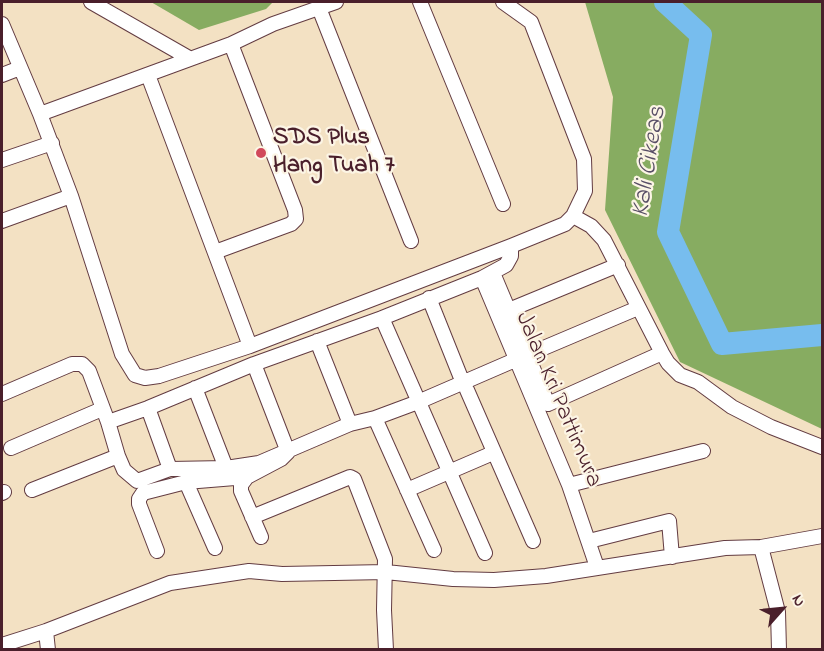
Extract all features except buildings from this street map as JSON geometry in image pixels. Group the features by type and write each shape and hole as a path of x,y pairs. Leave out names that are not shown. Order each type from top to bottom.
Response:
{"street":[{"path":"91,2 189,58"},
{"path":"40,114 231,44 273,24 336,2"},
{"path":"420,2 503,204"},
{"path":"2,24 52,143 122,354 135,375 145,378 159,376 250,346 511,246 565,224 573,216 585,191 584,159 531,22 503,2"},
{"path":"320,8 411,241"},
{"path":"215,252 291,224 296,219 295,210 231,44"},
{"path":"2,75 20,68"},
{"path":"148,75 250,346"},
{"path":"2,160 52,143"},
{"path":"2,221 71,196"},
{"path":"573,216 591,226 604,240 662,353 680,375 698,382 732,407 771,427 822,447"},
{"path":"108,422 254,364 382,318 487,275 506,265 511,256 511,246"},
{"path":"508,310 618,265"},
{"path":"487,275 508,310 521,357 548,404 662,353"},
{"name":"Jalan Kri Pattimura","path":"487,275 521,357 597,567"},
{"path":"429,298 493,453 533,541"},
{"path":"2,394 72,364 82,364 89,371 124,470 137,481 170,469 226,468 258,463 350,424 375,418 465,386 521,357 638,308"},
{"path":"382,318 485,553"},
{"path":"316,341 350,424"},
{"path":"254,364 288,452"},
{"path":"195,388 226,468"},
{"path":"148,408 170,469"},
{"path":"11,448 102,409"},
{"path":"375,418 434,550"},
{"path":"569,485 703,451"},
{"path":"261,537 241,491 243,481 281,459 288,452"},
{"path":"407,490 493,453"},
{"path":"32,490 118,456"},
{"path":"157,551 139,504 141,496 148,490 186,482 247,477"},
{"path":"252,518 350,477 354,479 385,559 386,650"},
{"path":"186,482 215,548"},
{"path":"589,541 669,521 672,557"},
{"path":"2,645 46,631 170,583 249,572 282,574 386,572 453,579 494,580 546,576 725,548 761,547 822,536"},
{"path":"761,547 778,612 779,650"},
{"path":"46,631 48,650"}],"green space":[{"path":"151,2 273,2 266,9 199,30"},
{"path":"585,2 822,2 822,429 680,362 605,210 613,97"}],"waterway":[{"name":"Kali Cikeas","path":"665,2 701,35 668,232 722,344 822,335"}],"place":[{"name":"SDS Plus Hang Tuah 7","path":"261,153"}]}
